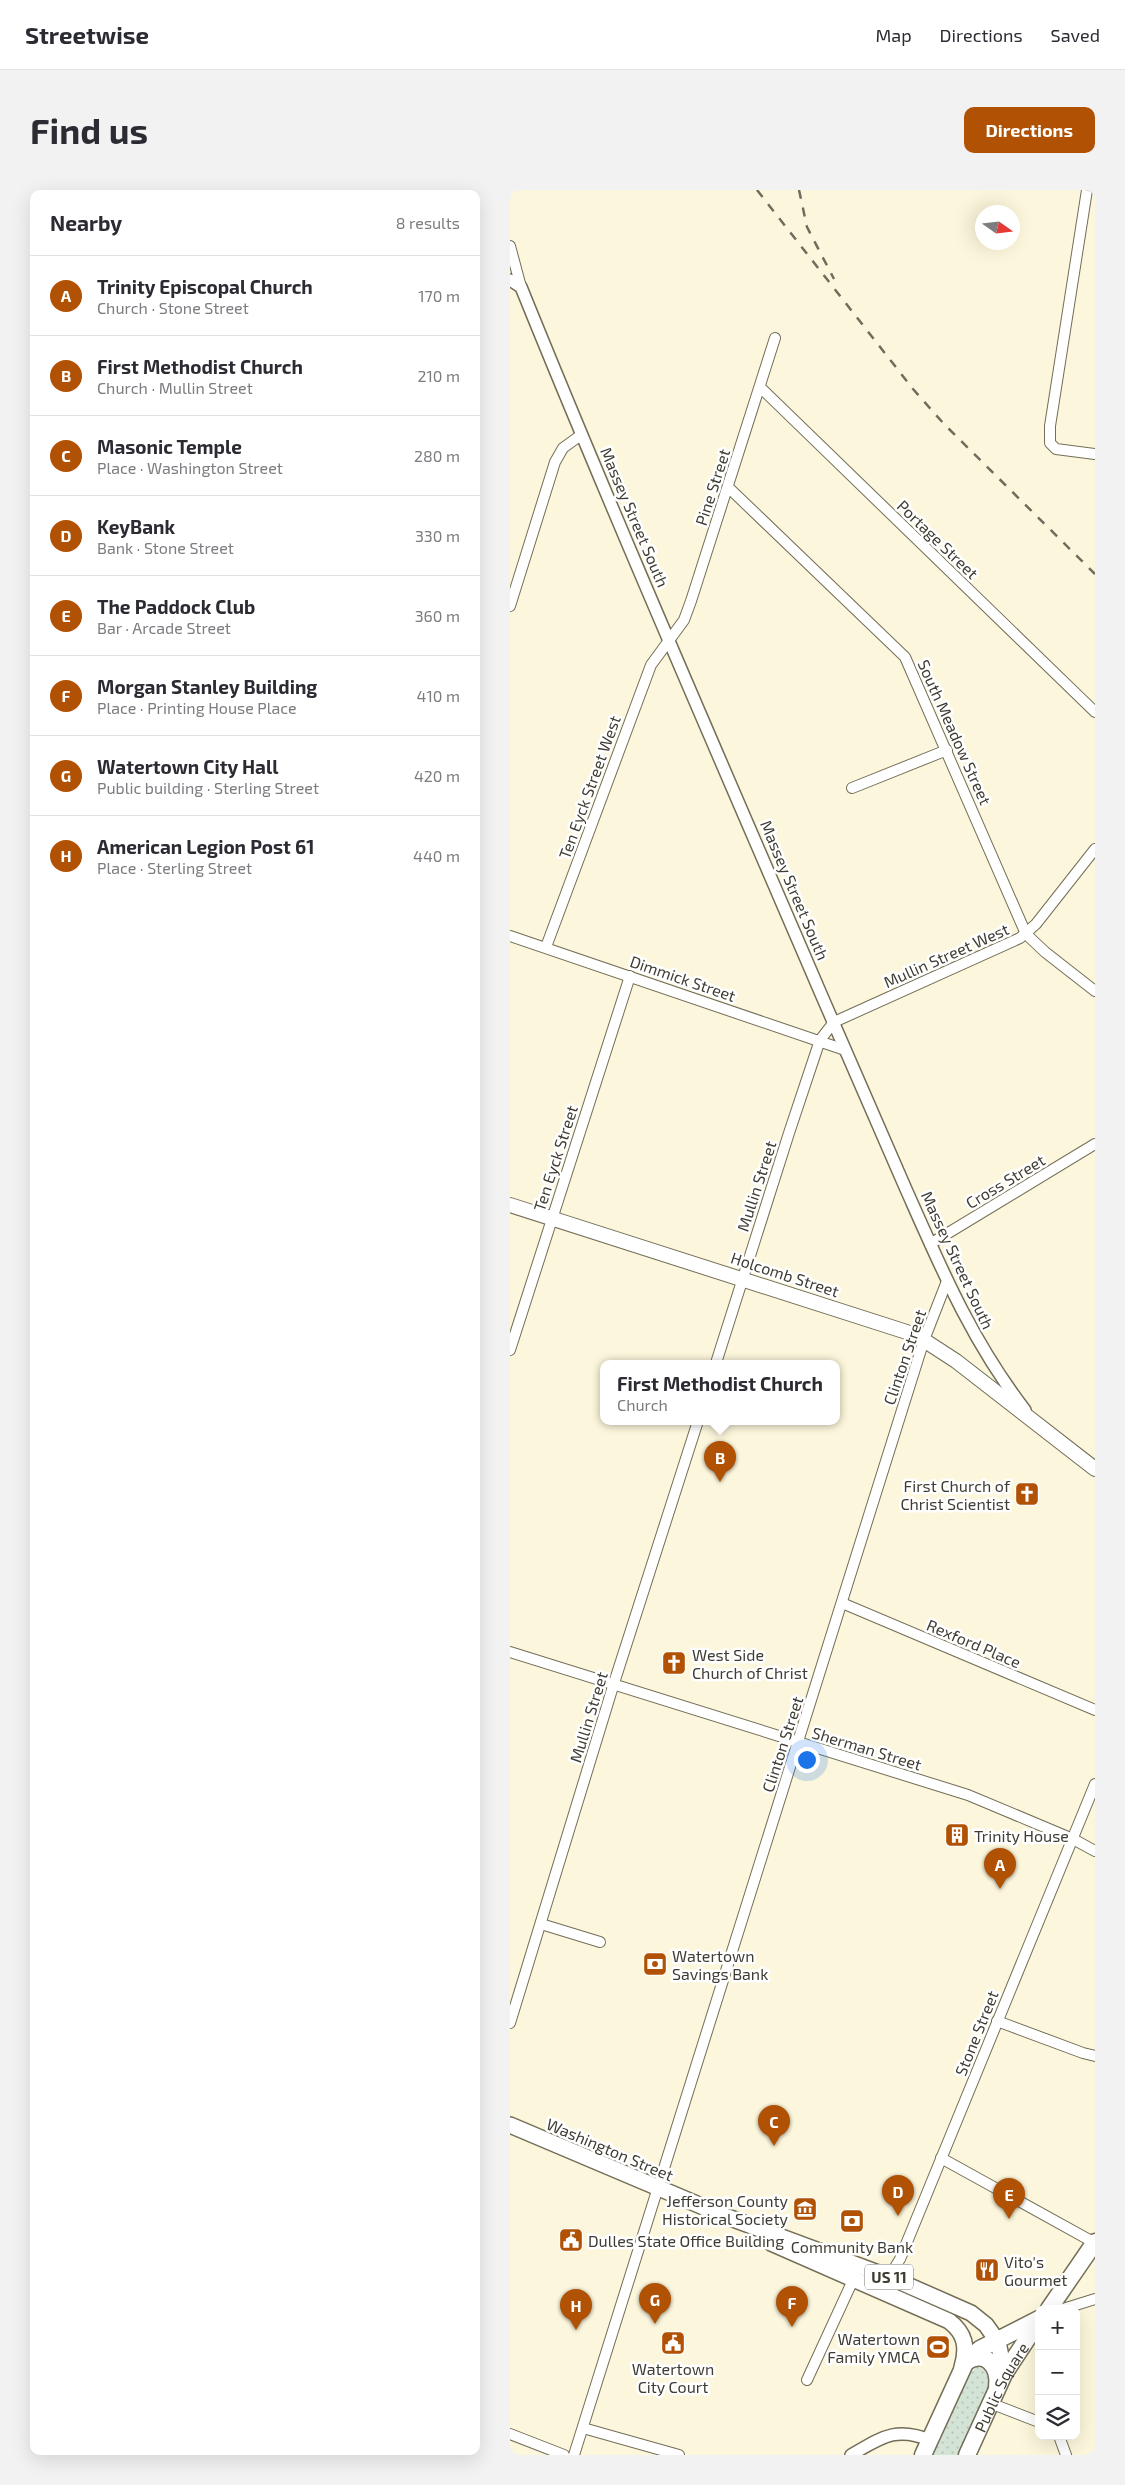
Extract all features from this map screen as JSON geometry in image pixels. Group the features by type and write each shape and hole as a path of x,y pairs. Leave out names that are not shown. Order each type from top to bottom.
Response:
{"highway":[{"path":"1053,2305 1095,2242"},
{"name":"Public Square","path":"923,2455 967,2359 980,2349 1035,2323"},
{"name":"Public Square","path":"967,2455 997,2387 1014,2355 1035,2326"},
{"path":"962,2367 971,2359 978,2357 989,2360 997,2370 997,2387"}],"main road":[{"name":"Holcomb Street","path":"510,1205 916,1335 956,1361 1029,1416"},
{"name":"Massey Street South","path":"1029,1416 1095,1468"},
{"name":"Washington Street","path":"510,2125 724,2216 889,2277 971,2313 986,2325 998,2342"},
{"name":"Washington Street","path":"724,2216 770,2243 949,2321 956,2326 965,2340 980,2349"},
{"path":"962,2367 966,2349 965,2340"},
{"path":"997,2387 1002,2361 998,2342"}],"street":[{"path":"1087,190 1050,426 1050,443 1056,449 1095,454"},
{"path":"510,246 521,286"},
{"path":"510,280 521,286"},
{"name":"Massey Street South","path":"521,286 581,435 930,1244 980,1346 997,1374 1029,1416"},
{"name":"Pine Street","path":"669,641 684,620 691,601 761,388 775,338"},
{"name":"Portage Street","path":"761,388 1095,712"},
{"path":"510,606 555,462 563,448 581,435"},
{"name":"South Meadow Street","path":"728,487 905,657 1026,934 1045,952 1095,991"},
{"name":"Ten Eyck Street West","path":"546,947 651,665 669,641"},
{"path":"852,788 947,750"},
{"name":"Mullin Street West","path":"834,1022 1026,934 1095,849"},
{"name":"Dimmick Street","path":"510,936 846,1050"},
{"name":"Ten Eyck Street","path":"510,1350 630,976"},
{"name":"Mullin Street","path":"717,1360 820,1040 834,1022"},
{"name":"Cross Street","path":"930,1244 1095,1144"},
{"name":"Clinton Street","path":"574,2455 924,1340 947,1281"},
{"name":"Mullin Street","path":"510,2024 614,1684 697,1425"},
{"name":"Rexford Place","path":"842,1603 1095,1710"},
{"name":"Sherman Street","path":"510,1652 968,1795 1073,1838 1095,1851"},
{"name":"Stone Street","path":"880,2291 900,2259 996,2021 1095,1784"},
{"path":"541,1924 600,1942"},
{"path":"996,2021 1082,2054 1095,2056"},
{"path":"941,2158 1095,2242"},
{"path":"807,2380 853,2280"},
{"path":"1075,2305 1095,2298"},
{"path":"990,2403 1035,2420"},
{"path":"583,2428 679,2455"},
{"path":"510,2434 564,2455"},
{"path":"851,2455 891,2434 911,2434 930,2440"},
{"path":"1060,2440 1066,2455"}],"green space":[{"path":"977,2367 987,2370 989,2384 959,2455 931,2455 966,2377"}],"railway":[{"path":"757,190 913,389 944,424 1095,574"},
{"path":"799,190 807,227 834,279"}],"place":[{"name":"First Methodist Church","path":"720,1482"},
{"name":"First Church of Christ Scientist","path":"1027,1494"},
{"name":"West Side Church of Christ","path":"674,1663"},
{"name":"Trinity House","path":"957,1835"},
{"name":"Trinity Episcopal Church","path":"1000,1889"},
{"name":"Watertown Savings Bank","path":"655,1964"},
{"name":"Masonic Temple","path":"774,2146"},
{"name":"Jefferson County Historical Society","path":"805,2209"},
{"name":"KeyBank","path":"898,2216"},
{"name":"The Paddock Club","path":"1009,2219"},
{"name":"Community Bank","path":"852,2221"},
{"name":"Dulles State Office Building","path":"571,2240"},
{"name":"Vito's Gourmet","path":"987,2270"},
{"name":"Watertown City Hall","path":"655,2324"},
{"name":"Morgan Stanley Building","path":"792,2327"},
{"name":"American Legion Post 61","path":"576,2330"},
{"name":"Watertown City Court","path":"673,2343"},
{"name":"Watertown Family YMCA","path":"938,2347"}]}
